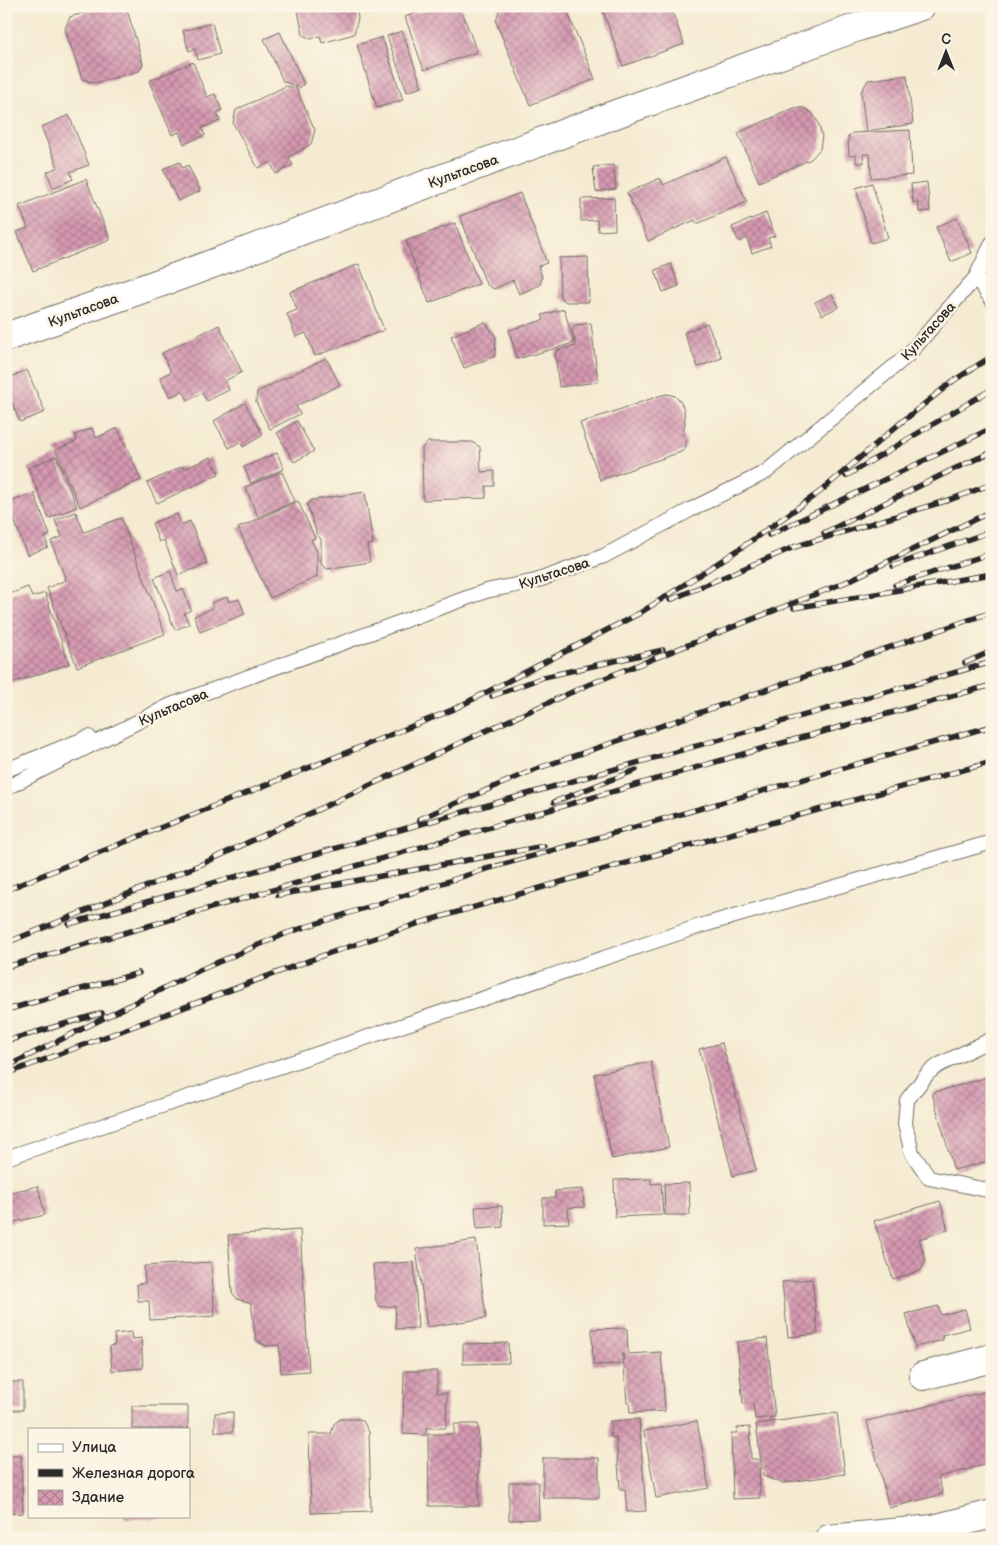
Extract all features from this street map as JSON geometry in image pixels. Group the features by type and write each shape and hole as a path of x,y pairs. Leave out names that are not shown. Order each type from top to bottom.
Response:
{"street":[{"name":"Культасова","path":"6,337 182,275 604,119 921,6"},
{"path":"923,1376 992,1358"},
{"path":"829,1539 933,1529 992,1514"}],"lane":[{"name":"Культасова","path":"6,788 171,705 486,591 536,581 604,556 766,472 908,355 976,277 992,243"},
{"path":"976,277 992,300"},
{"path":"6,770 171,705"},
{"path":"6,1158 700,926 992,842"},
{"path":"992,1039 939,1065 928,1073 907,1100 905,1124 912,1153 929,1178 992,1191"}],"building":[{"path":"105,6 126,6 143,64 139,71 95,83 82,79 65,29 70,17"},
{"path":"297,6 356,6 358,18 354,34 322,43 320,36 311,39 303,35"},
{"path":"435,6 460,6 477,52 424,70 405,17"},
{"path":"510,6 537,6 538,8 542,6 565,6 595,79 530,105 496,22 499,11"},
{"path":"601,6 670,6 684,44 623,66"},
{"path":"212,23 220,54 198,60 195,49 189,51 183,31"},
{"path":"402,31 422,87 407,92 387,36"},
{"path":"280,32 304,84 299,88 283,81 264,39"},
{"path":"382,37 403,100 377,108 357,45"},
{"path":"193,62 207,97 215,94 222,110 217,113 220,121 202,128 205,135 184,144 179,132 172,135 149,81"},
{"path":"907,75 913,124 866,131 861,92 868,80"},
{"path":"286,86 296,88 315,130 311,144 289,157 293,165 276,174 270,162 258,168 233,123 236,110"},
{"path":"794,108 804,108 812,113 818,122 822,136 820,149 811,159 759,182 738,133"},
{"path":"69,115 89,165 70,172 73,179 53,188 47,172 58,167 41,127"},
{"path":"910,130 912,175 871,178 870,154 863,154 864,163 856,163 856,155 849,156 848,137 852,133"},
{"path":"726,157 747,202 697,224 695,220 648,241 627,193 660,178 663,185"},
{"path":"180,162 182,168 188,165 200,191 178,201 163,169"},
{"path":"613,165 616,189 596,192 593,167"},
{"path":"86,179 110,240 33,271 17,232 28,228 19,206"},
{"path":"927,182 930,211 919,212 918,202 913,203 911,184"},
{"path":"872,183 888,238 871,243 856,188"},
{"path":"520,193 547,263 538,266 542,277 540,285 519,294 513,280 494,289 486,284 460,216"},
{"path":"614,198 615,230 598,231 597,220 581,221 581,199"},
{"path":"766,213 775,236 768,238 771,246 752,253 747,238 739,242 732,227"},
{"path":"957,218 972,253 951,262 936,227"},
{"path":"455,223 479,284 429,303 406,241"},
{"path":"588,257 589,302 566,302 560,297 559,258"},
{"path":"359,264 384,330 315,356 306,333 296,337 287,314 297,310 290,292"},
{"path":"671,264 679,286 663,292 655,270"},
{"path":"832,294 839,307 822,315 815,302"},
{"path":"564,309 574,343 517,359 509,330 544,320 542,315"},
{"path":"485,322 496,337 495,356 464,368 451,336"},
{"path":"591,323 598,382 559,387 555,354 557,350 576,346 572,329 575,325"},
{"path":"707,323 722,358 698,367 684,333"},
{"path":"219,325 242,372 225,381 229,390 207,401 202,393 188,400 183,391 170,397 160,377 171,372 162,353"},
{"path":"326,358 340,385 296,406 300,414 270,429 256,402 257,392"},
{"path":"27,370 45,412 20,422 6,389 6,379"},
{"path":"668,394 675,396 684,409 685,423 683,433 686,448 681,452 600,480 580,423"},
{"path":"245,403 263,435 243,447 240,442 229,448 214,421"},
{"path":"297,421 314,451 294,462 277,433"},
{"path":"92,428 96,438 118,428 141,480 80,507 55,450 77,441 75,435"},
{"path":"428,442 472,442 480,447 481,472 494,471 494,486 486,486 486,498 423,500 422,448"},
{"path":"277,453 284,469 251,483 244,467"},
{"path":"56,456 77,507 49,518 28,468"},
{"path":"211,457 219,474 157,503 147,483 183,466 184,469"},
{"path":"282,472 295,501 258,517 245,487"},
{"path":"365,492 373,544 367,545 370,562 327,569 321,564 321,539 317,535 307,504 312,500"},
{"path":"34,493 50,535 45,537 48,547 27,555 8,503"},
{"path":"298,501 315,538 311,540 317,552 317,577 270,598 238,528"},
{"path":"76,512 84,532 121,518 165,634 77,667 47,588 66,580 51,541 62,537 55,520"},
{"path":"177,514 181,525 190,521 207,564 178,575 164,540 159,542 152,523"},
{"path":"170,571 177,591 183,589 191,610 184,613 189,624 175,630 154,578"},
{"path":"28,587 32,597 45,593 69,664 6,685 6,607 11,605 7,595"},
{"path":"227,597 229,602 239,599 245,614 200,632 194,616 213,608 211,603"},
{"path":"722,1043 756,1170 733,1176 699,1049"},
{"path":"651,1062 669,1147 612,1159 594,1074"},
{"path":"992,1076 992,1160 954,1170 932,1093"},
{"path":"651,1179 651,1184 661,1183 663,1215 615,1217 614,1180"},
{"path":"689,1183 690,1215 665,1215 664,1184"},
{"path":"38,1186 45,1215 6,1224 6,1193"},
{"path":"583,1189 584,1207 568,1208 569,1223 543,1224 543,1198 555,1198 555,1191"},
{"path":"940,1201 948,1230 919,1239 926,1261 920,1271 893,1279 874,1221"},
{"path":"502,1206 503,1227 477,1229 475,1207"},
{"path":"300,1230 309,1371 281,1373 279,1345 266,1346 256,1340 251,1303 237,1299 232,1292 228,1235"},
{"path":"476,1240 486,1318 427,1327 416,1249"},
{"path":"211,1262 215,1316 150,1320 149,1301 138,1301 137,1284 145,1283 144,1266"},
{"path":"414,1262 418,1328 396,1329 395,1306 380,1307 376,1301 373,1264"},
{"path":"812,1279 818,1334 788,1337 782,1282"},
{"path":"938,1306 941,1315 965,1309 970,1328 942,1335 943,1340 915,1347 906,1314"},
{"path":"627,1328 628,1354 661,1352 665,1411 630,1413 629,1402 627,1402 623,1354 622,1364 593,1365 592,1329"},
{"path":"131,1332 132,1339 141,1338 143,1368 112,1371 110,1346 115,1345 114,1334"},
{"path":"767,1338 775,1417 755,1419 753,1403 743,1404 737,1342"},
{"path":"508,1343 509,1363 463,1364 463,1344"},
{"path":"404,1371 437,1371 437,1393 447,1393 446,1428 426,1428 426,1435 403,1434"},
{"path":"6,1382 23,1382 23,1410 6,1410"},
{"path":"992,1390 992,1463 938,1477 943,1494 889,1508 867,1421"},
{"path":"132,1406 188,1406 188,1428 132,1428"},
{"path":"233,1412 233,1432 215,1432 215,1413"},
{"path":"837,1413 845,1474 782,1483 763,1476 756,1424"},
{"path":"340,1419 359,1419 363,1421 369,1432 371,1511 311,1513 309,1434 331,1434 334,1424"},
{"path":"639,1419 646,1511 627,1512 625,1489 620,1489 616,1437 611,1438 610,1421"},
{"path":"697,1421 709,1488 656,1498 644,1431"},
{"path":"454,1424 478,1424 479,1506 429,1506 428,1434 454,1434"},
{"path":"750,1427 751,1459 759,1459 760,1498 733,1499 731,1433 737,1433 737,1428"},
{"path":"6,1456 21,1456 23,1513 6,1514"},
{"path":"543,1458 599,1458 599,1498 543,1498"},
{"path":"509,1482 538,1482 539,1519 509,1520"},
{"path":"124,1518 162,1518 124,1519"}],"railway":[{"path":"6,890 452,710 640,613 741,548 821,491 953,381 992,356"},
{"path":"846,476 992,389"},
{"path":"769,535 992,428"},
{"path":"824,533 992,452"},
{"path":"670,600 794,547 952,499 992,484"},
{"path":"11,941 202,864 590,684 846,582 992,511"},
{"path":"893,566 992,531"},
{"path":"895,585 992,553"},
{"path":"794,608 992,574"},
{"path":"419,819 536,769 992,612"},
{"path":"492,696 544,677 663,650"},
{"path":"965,663 992,651"},
{"path":"69,924 992,662"},
{"path":"6,967 757,750 992,685"},
{"path":"6,1067 202,969 287,933 483,870 992,726"},
{"path":"6,1074 324,955 423,922 640,859 992,762"},
{"path":"554,802 636,770"},
{"path":"278,895 544,846"},
{"path":"6,1010 139,973"},
{"path":"6,1041 102,1013"}]}
